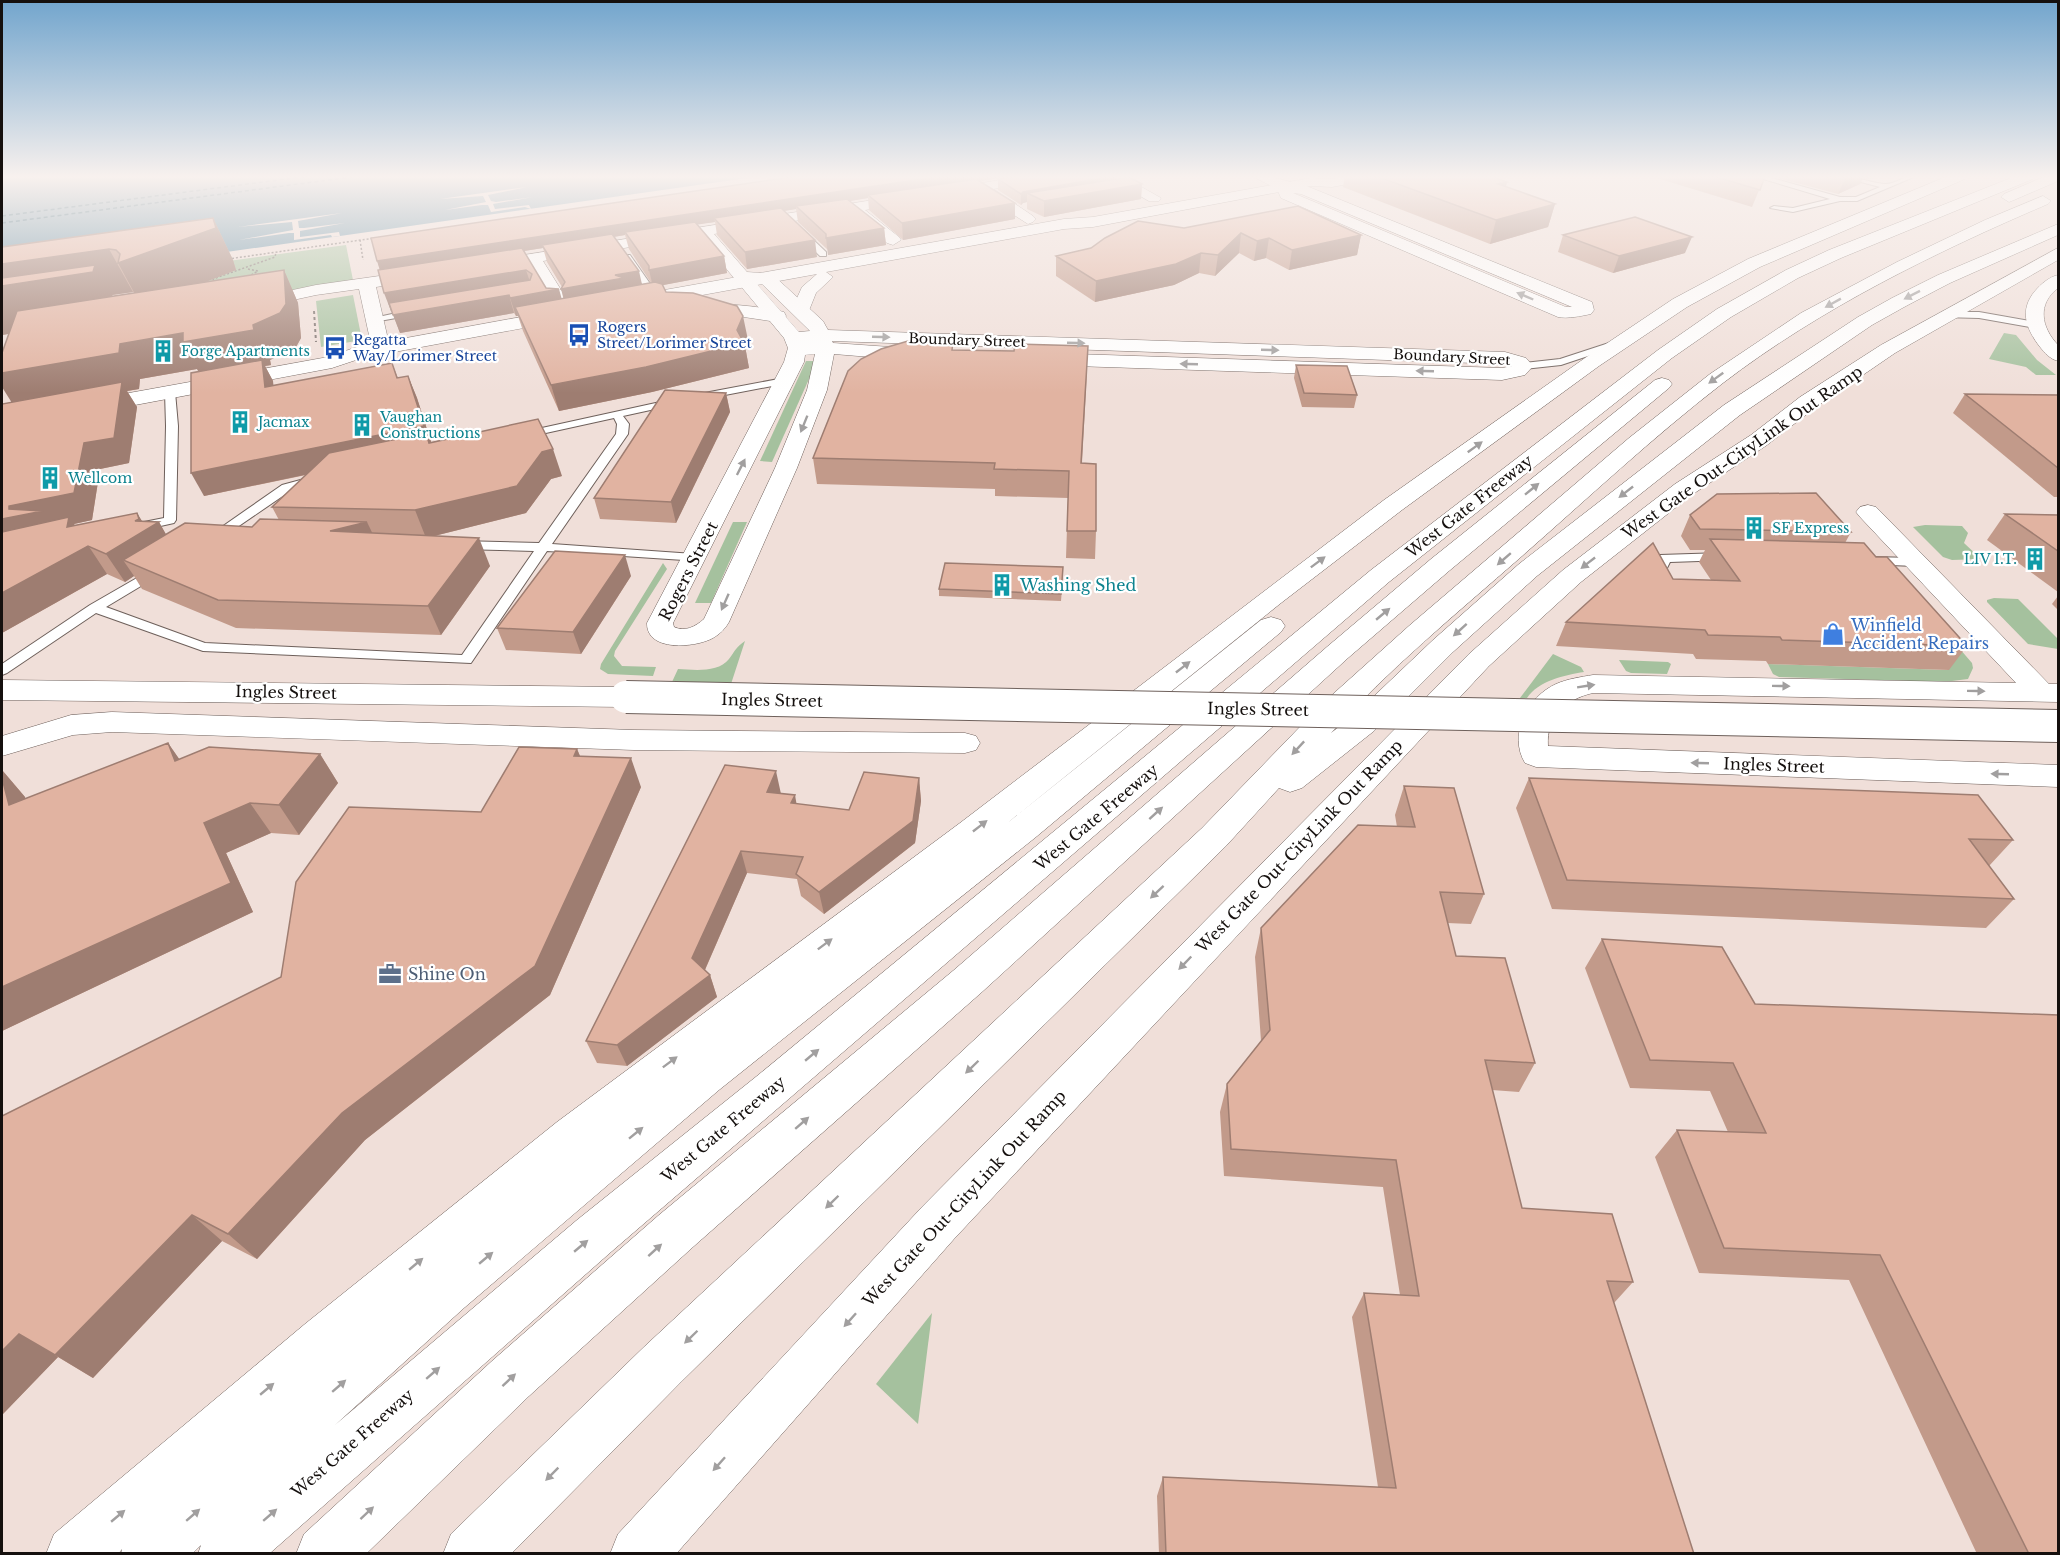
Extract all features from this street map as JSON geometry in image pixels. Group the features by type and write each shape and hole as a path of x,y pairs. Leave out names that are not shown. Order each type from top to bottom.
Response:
{"main road":[{"path":"934,249 757,282 626,308 665,306 757,282 824,277 977,249"},
{"path":"74,1554 322,1342 573,1136 972,832 1271,597 1394,505 1625,339 1680,303 1754,263 1791,249"},
{"path":"149,1554 438,1299 594,1167 704,1077 1024,828 1375,544 1630,352 1731,289 1812,249"},
{"name":"West Gate Freeway","path":"226,1554 594,1236 872,1005 1380,576 1665,354 1724,313 1792,274 1849,249"},
{"path":"324,1554 510,1379 676,1231 968,981 1338,652 1440,565 1689,363 1770,306 1824,276 1883,249"},
{"path":"471,1554 680,1348 1214,837 1342,702 1420,631 1683,404 1764,345 1827,306 1938,249"},
{"path":"1903,266 1950,249"},
{"path":"1214,837 1363,724 1443,646 1528,570 1732,410 1865,321 1944,279 2027,249"},
{"path":"1684,489 1742,434 1795,394 2037,249"},
{"name":"West Gate Out-CityLink Out Ramp","path":"638,1554 938,1223 1479,660 1572,576 1684,489 1759,440 1834,384 1945,315 2039,249"},
{"path":"801,309 808,291 824,277"},
{"path":"665,306 682,309 737,310 777,316"},
{"path":"2,423 170,392 324,355 358,362 586,316"},
{"name":"Ingles Street","path":"2,690 626,697 2058,726"}],"street":[{"path":"474,266 588,249"},
{"path":"722,249 757,282 801,309 817,325 824,341"},
{"path":"1412,249 1564,313 1585,310 1586,306 1447,249"},
{"path":"1442,261 1463,255"},
{"path":"532,257 559,301"},
{"path":"236,306 316,290 438,272"},
{"path":"2058,280 2042,293 2033,308 2035,325 2043,340 2058,355"},
{"path":"757,282 796,344"},
{"path":"367,284 376,327"},
{"name":"Boundary Street","path":"796,344 824,341 1505,358 1519,362 1523,366 1518,371 1502,374 914,354 824,341"},
{"name":"Rogers Street","path":"796,344 794,362 660,622 660,631 667,635 687,638 709,630 716,622 772,498 817,390 824,341"},
{"path":"817,390 847,373 914,354"},
{"path":"726,496 772,498"},
{"path":"1868,512 2049,692"},
{"name":"Ingles Street","path":"2049,692 1593,684 1563,692 1550,704 1533,732 1531,746 1536,756 2058,776"},
{"path":"2,746 64,727 112,722 634,740 964,742"}],"lane":[{"path":"621,249 647,285"},
{"path":"817,249 823,254"},
{"path":"376,327 422,311"},
{"path":"1945,315 1978,315 2035,325"},
{"path":"1523,366 1550,364 1577,358 1625,339"},
{"path":"507,438 754,385 784,381"},
{"path":"125,530 170,520 172,426 170,392"},
{"path":"95,608 203,647 466,660 622,434 624,428 617,415"},
{"path":"203,543 286,488 333,476"},
{"path":"222,532 240,537"},
{"path":"449,545 543,547 694,558"},
{"path":"1671,592 1658,572 1665,558 1740,557"},
{"path":"1857,561 1916,562"},
{"path":"2,670 95,608 164,567"}],"path":[{"path":"218,260 300,249"},
{"path":"245,268 258,271 243,280 214,282 213,279 275,257 276,252"},
{"path":"221,283 236,306"},
{"path":"314,308 324,355"}],"green space":[{"path":"320,249 347,249 353,280 245,300 154,271"},
{"path":"353,295 362,340 321,347 316,301"},
{"path":"2004,333 2016,335 2037,360 2056,375 2036,375 2026,367 1989,359"},
{"path":"806,361 817,361 772,462 760,461"},
{"path":"733,522 747,522 711,603 695,603"},
{"path":"1962,526 1968,533 1964,543 1981,559 1952,560 1943,557 1913,527"},
{"path":"663,563 667,569 614,656 622,666 656,667 653,676 608,674 600,669 601,664"},
{"path":"1994,598 2018,599 2058,639 2058,649 2028,644 1987,602"},
{"path":"1921,604 1972,663 1973,668 1968,679 1944,682 1779,677 1773,674 1768,664 1948,670"},
{"path":"745,641 731,684 672,682 678,669 705,670 719,667"},
{"path":"1553,654 1581,667 1584,672 1552,680 1538,687 1527,698 1520,698"},
{"path":"1619,660 1671,664 1667,674 1631,673 1626,671"},
{"path":"932,1313 918,1424 876,1384"}],"water":[{"path":"2,249 251,249 2,284"}],"building":[{"path":"2,249 158,249 118,263 120,254 116,250 109,249 2,264"},
{"path":"374,249 460,249 377,261"},
{"path":"522,249 546,288 559,289 510,298 509,295 393,315 389,303 530,280 532,274 526,270 384,293 378,270"},
{"path":"544,249 623,249 639,271 615,275 624,278 561,289 565,282"},
{"path":"637,249 718,249 724,256 649,270 649,266"},
{"path":"742,249 765,249 745,252"},
{"path":"1089,249 1225,249 1218,255 1201,253 1176,264 1096,281 1056,256"},
{"path":"1599,249 1648,249 1619,256"},
{"path":"95,265 93,272 2,286 2,278"},
{"path":"284,270 286,304 280,313 253,325 254,330 183,342 183,333 120,344 119,353 2,373 2,353 17,311"},
{"path":"655,282 662,284 666,292 693,293 737,306 743,316 737,330 744,343 646,367 551,385 515,307"},
{"path":"908,341 953,342 952,350 1014,351 1015,344 1088,346 1081,463 1096,464 1096,531 1067,531 1069,471 994,469 995,463 813,458 848,371 861,359 881,349"},
{"path":"262,360 265,387 392,363 397,378 408,376 424,426 191,473 191,373"},
{"path":"1296,365 1347,366 1357,395 1304,393"},
{"path":"122,382 114,438 84,443 74,493 9,506 9,509 43,511 2,519 2,404"},
{"path":"665,390 726,393 671,502 594,498"},
{"path":"1965,394 2058,395 2058,468"},
{"path":"538,419 553,449 542,452 517,486 415,510 272,507 329,453 426,433 429,443"},
{"path":"1816,493 1851,532 1700,529 1690,515 1717,494"},
{"path":"137,513 139,519 135,521 159,522 106,554 88,546 2,593 2,532 69,517 67,527"},
{"path":"2005,514 2058,515 2058,551"},
{"path":"260,519 367,522 330,531 479,538 428,606 218,600 123,560 185,523 252,527"},
{"path":"1710,539 1864,543 1876,557 1887,557 1967,646 1782,640 1780,637 1708,635 1705,630 1566,622 1653,543 1673,579 1740,581"},
{"path":"555,551 625,555 573,632 497,628"},
{"name":"Washing Shed","path":"945,563 1063,567 1061,594 939,589"},
{"path":"168,743 175,761 209,747 320,754 279,805 250,803 204,823 231,883 2,987 2,778 9,805"},
{"path":"519,747 577,749 574,756 631,758 535,966 342,1113 228,1234 192,1215 55,1355 19,1334 2,1351 2,1116 281,977 296,882 349,807 481,812"},
{"path":"725,765 776,771 767,792 795,795 791,803 849,810 864,772 919,778 913,821 819,892 796,874 803,857 741,851 692,958 710,975 617,1045 586,1041"},
{"path":"1529,778 1978,795 2013,840 1969,839 2014,899 1567,880"},
{"path":"1404,786 1454,788 1484,894 1440,892 1456,956 1505,958 1535,1063 1485,1060 1522,1208 1612,1214 1633,1282 1607,1281 1694,1554 1166,1554 1163,1477 1396,1488 1364,1293 1419,1296 1396,1160 1231,1149 1227,1084 1270,1030 1261,928 1358,825 1415,827"},
{"path":"1602,939 1722,947 1755,1004 2058,1015 2058,1554 2029,1554 1880,1255 1724,1248 1677,1130 1766,1133 1733,1063 1650,1060"}],"place":[{"name":"Rogers Street/Lorimer Street","path":"579,335"},
{"name":"Regatta Way/Lorimer Street","path":"335,348"},
{"name":"Forge Apartments","path":"163,351"},
{"name":"Jacmax","path":"240,422"},
{"name":"Vaughan Constructions","path":"362,425"},
{"name":"Wellcom","path":"50,478"},
{"name":"SF Express","path":"1754,528"},
{"name":"LIV I.T.","path":"2035,559"},
{"name":"Washing Shed","path":"1002,585"},
{"name":"Winfield Accident Repairs","path":"1833,634"},
{"name":"Shine On","path":"390,974"}]}
